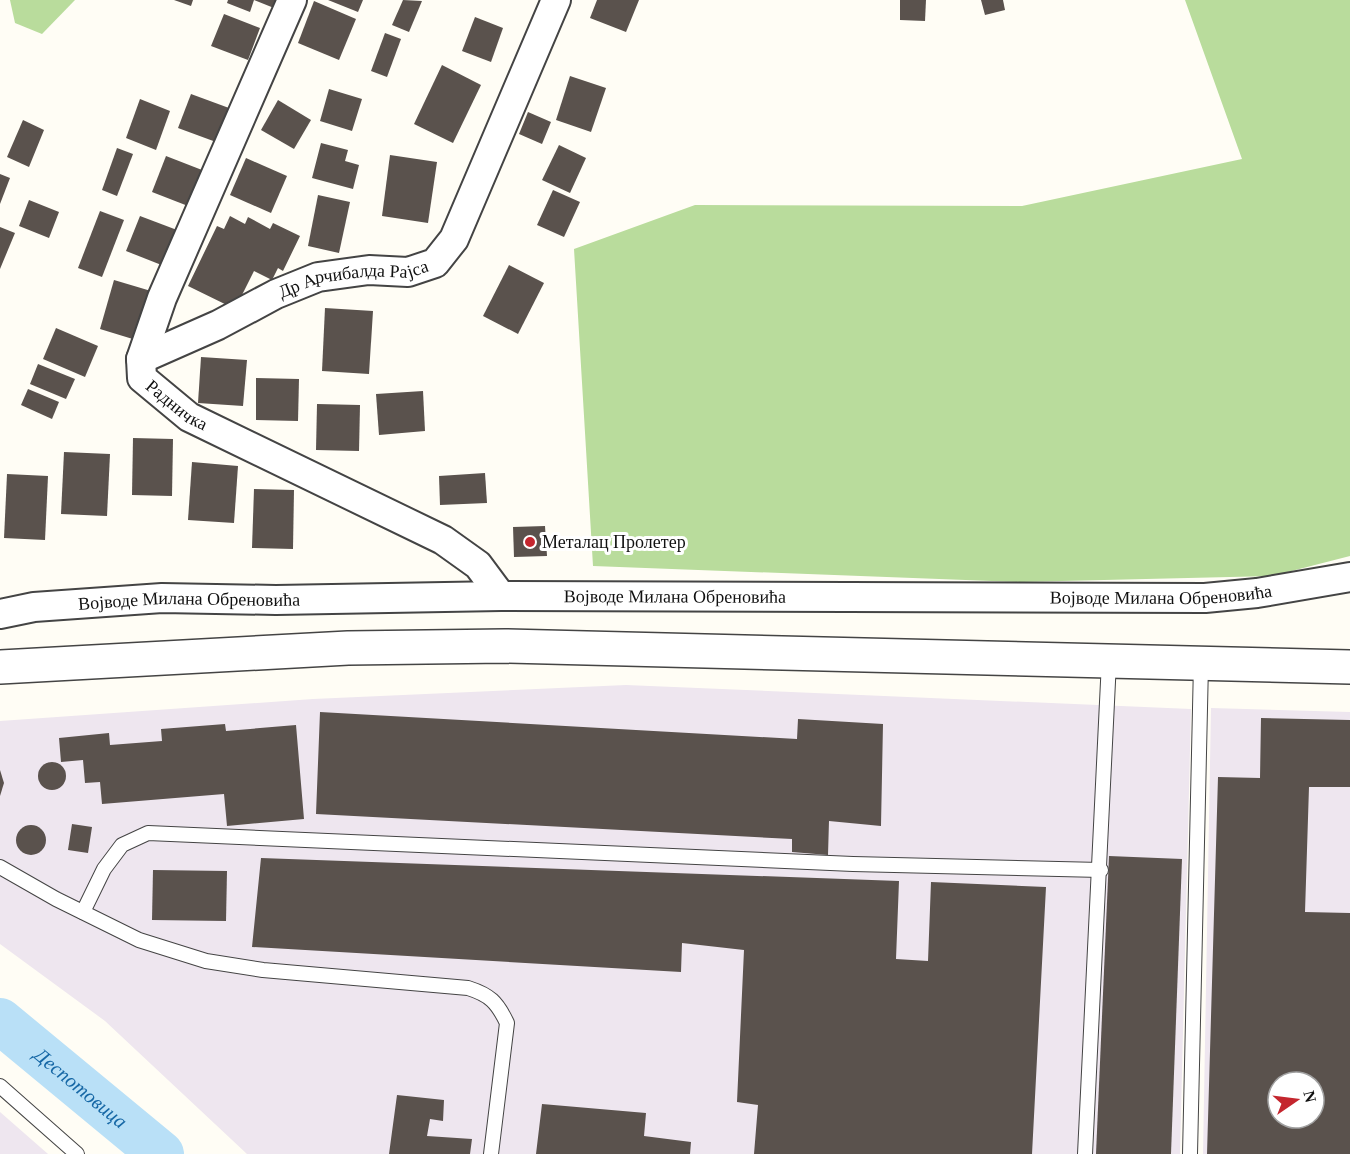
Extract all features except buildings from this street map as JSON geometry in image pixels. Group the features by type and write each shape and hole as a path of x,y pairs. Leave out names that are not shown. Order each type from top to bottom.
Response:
{"street":[{"name":"Радничка","path":"292,0 162,298 141,359 142,378 189,417 443,540 477,566 501,596"},
{"name":"Др Арчибалда Рајса","path":"141,359 218,325 276,294 318,277 369,270 408,272 435,263 454,239 556,0"},
{"name":"Војводе Милана Обреновића","path":"0,614 34,607 162,598 276,600 501,596 1205,598 1257,593 1350,577"},
{"path":"0,667 348,648 494,646 1350,667"}],"lane":[{"path":"1085,1154 1101,870 1109,662"},
{"path":"1190,1154 1201,664"},
{"path":"82,912 104,869 122,845 148,833 841,863 1101,870"},
{"path":"0,867 139,940 206,961 263,970 468,988 486,994 498,1003 507,1023 492,1154"},
{"path":"0,1086 77,1154"}],"shaded area":[{"path":"626,685 1191,709 1180,1154 247,1154 105,1021 0,944 0,721 313,699"},
{"path":"1211,708 1350,712 1350,1154 1203,1154"},
{"path":"0,1112 48,1154 0,1154"}],"green space":[{"path":"10,0 75,0 42,34 15,23"},
{"path":"1185,0 1350,0 1350,556 1272,576 1020,582 593,566 574,249 695,205 1022,206 1242,159"}],"waterway":[{"name":"Деспотовица","path":"0,1021 161,1154"}],"place":[{"name":"Металац Пролетер","path":"530,542"}]}
